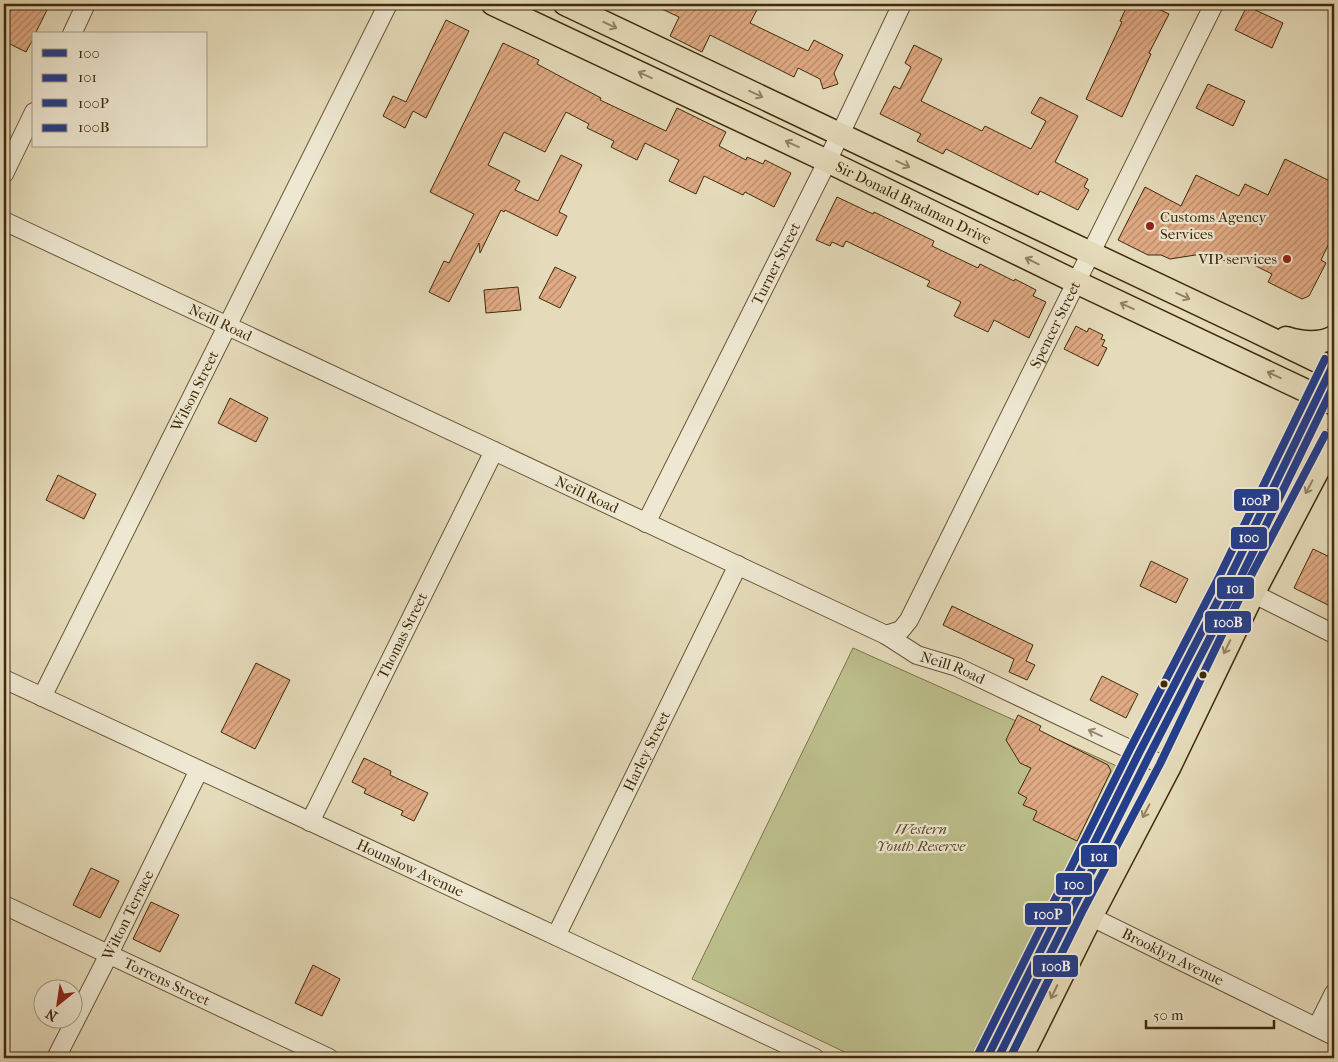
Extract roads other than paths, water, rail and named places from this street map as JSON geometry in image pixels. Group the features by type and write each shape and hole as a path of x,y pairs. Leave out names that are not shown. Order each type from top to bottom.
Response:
{"main road":[{"name":"Sir Donald Bradman Drive","path":"492,4 827,161 1076,282 1326,400"},
{"name":"Sir Donald Bradman Drive","path":"566,4 1333,367"},
{"path":"1249,328 1300,342 1324,342 1334,337"},
{"path":"987,1058 1228,581 1326,400 1333,367"},
{"path":"1021,1058 1091,917 1169,768 1253,594 1334,442"}],"street":[{"path":"73,32 86,4"},
{"name":"Wilson Street","path":"42,697 388,4"},
{"name":"Turner Street","path":"646,523 827,161 902,4"},
{"name":"Spencer Street","path":"886,635 900,630 909,620 1214,4"},
{"path":"4,174 32,116"},
{"name":"Neill Road","path":"4,221 886,635 917,655 957,667 1169,768"},
{"name":"Thomas Street","path":"310,822 494,452"},
{"name":"Harley Street","path":"556,936 738,565"},
{"path":"1228,581 1334,634"},
{"name":"Hounslow Avenue","path":"4,679 815,1058"},
{"name":"Wilton Terrace","path":"56,1058 199,770"},
{"name":"Brooklyn Avenue","path":"1065,904 1334,1036"},
{"name":"Torrens Street","path":"4,905 329,1058"},
{"path":"1317,1027 1334,993"}],"place":[{"name":"Customs Agency Services","path":"1150,226"},
{"name":"VIP services","path":"1287,259"}],"park label":[{"name":"Western Youth Reserve","path":"921,838"}]}
